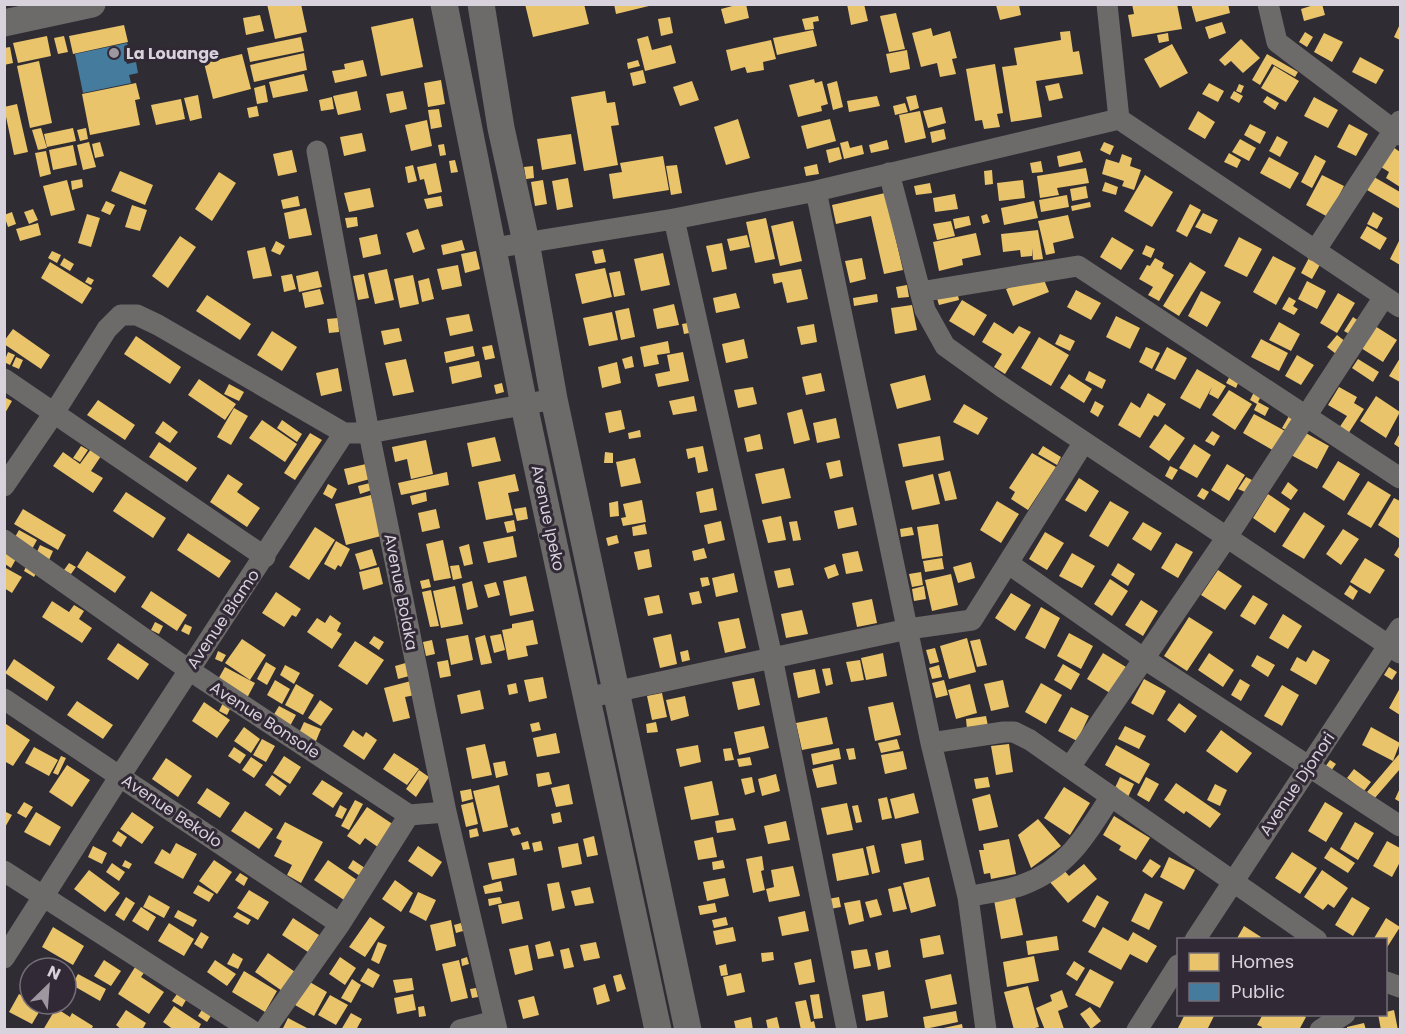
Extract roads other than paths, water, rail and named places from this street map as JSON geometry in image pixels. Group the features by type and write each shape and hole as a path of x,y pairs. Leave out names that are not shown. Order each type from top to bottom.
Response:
{"street":[{"path":"4,23 92,4"},
{"name":"Avenue Ipeko","path":"444,4 468,134 524,405 658,1029"},
{"name":"Avenue Ipeko","path":"481,4 501,128 526,242 554,399 688,1029"},
{"path":"1107,4 1119,118"},
{"path":"1268,4 1277,42 1398,129 1315,251"},
{"path":"493,248 674,219 816,191 1119,118 1392,302 1306,416 1227,537 1070,767"},
{"path":"468,134 501,128"},
{"name":"Avenue Bolaka","path":"317,152 369,433 446,812 496,1025"},
{"path":"889,173 925,310 945,346 1002,387 1227,537 1397,642"},
{"path":"816,191 931,743 968,897 986,1029"},
{"path":"674,219 772,657 847,1029"},
{"path":"920,292 1078,266 1401,478"},
{"path":"4,486 107,328 121,315 137,315 168,331 344,433 369,433 554,399"},
{"path":"4,379 265,557"},
{"name":"Avenue Biamo","path":"4,958 344,433"},
{"path":"586,698 908,629 972,620 1084,442"},
{"name":"Avenue Bonsole","path":"4,540 189,670 409,815"},
{"path":"1009,564 1143,658 1401,826"},
{"name":"Avenue Djonori","path":"1196,938 1309,766 1397,642"},
{"name":"Avenue Bekolo","path":"4,699 340,924"},
{"path":"931,743 1004,732 1014,732 1030,740 1316,938"},
{"path":"968,897 1019,886 1035,880 1057,866 1083,842 1111,796"},
{"path":"265,1029 340,924 409,815 446,812"},
{"path":"4,871 251,1029"},
{"path":"1137,1029 1177,968"},
{"path":"1320,1029 1342,1016"},
{"path":"460,1029 496,1025"}],"place":[{"name":"La Louange","path":"114,53"}]}
